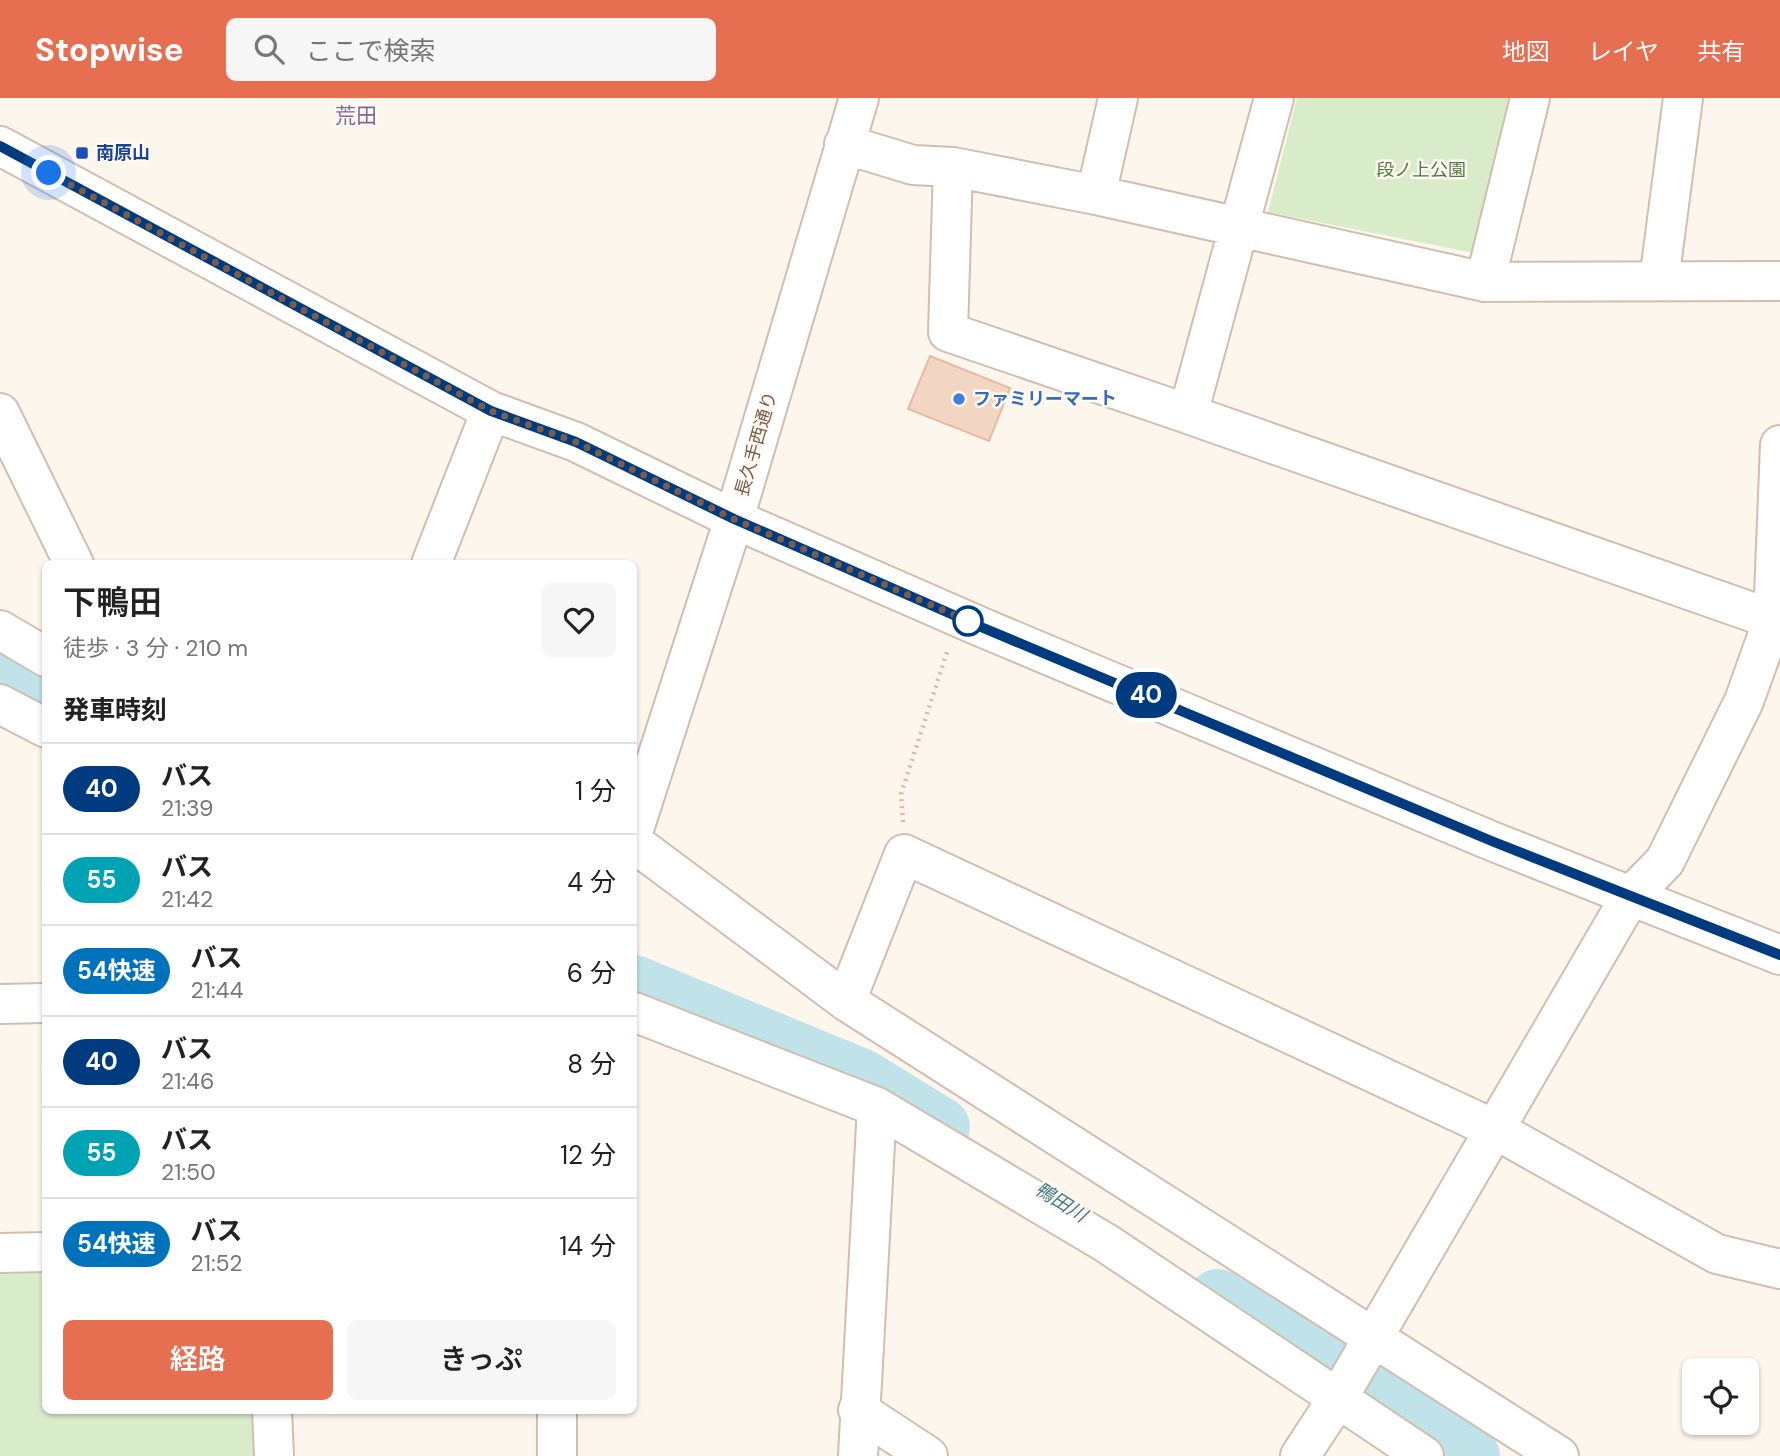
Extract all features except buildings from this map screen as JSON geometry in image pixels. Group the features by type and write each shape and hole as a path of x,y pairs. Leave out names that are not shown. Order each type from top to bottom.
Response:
{"street":[{"name":"長久手西通り","path":"637,820 734,519 859,98"},
{"path":"1096,195 1118,98"},
{"path":"1188,414 1274,98"},
{"path":"1485,282 1530,98"},
{"path":"1659,281 1683,98"},
{"path":"844,144 913,165 953,167 1096,195 1485,282 1780,281"},
{"path":"0,146 491,411 576,442 734,519 981,627 1630,897 1780,955"},
{"path":"953,167 948,332 1776,621"},
{"path":"433,560 491,411"},
{"path":"0,413 72,560"},
{"path":"1300,1456 1338,1398 1630,897 1665,860 1744,701 1776,621 1780,460"},
{"path":"0,630 42,655"},
{"path":"0,704 42,728"},
{"path":"0,733 42,730"},
{"path":"637,845 846,1000 1559,1456"},
{"path":"846,1000 904,854 1496,1130 1717,1254 1780,1269"},
{"path":"0,1004 42,1003"},
{"path":"637,1013 877,1107 1106,1243 1424,1456"},
{"path":"858,1456 858,1410 877,1107"},
{"path":"0,1253 42,1252"},
{"path":"858,1410 928,1456"},
{"path":"272,1414 274,1456"},
{"path":"556,1414 557,1456"}],"path":[{"path":"904,854 901,794 950,642 981,627"}],"green space":[{"name":"段ノ上公園","path":"1297,98 1516,98 1474,253 1268,212"},
{"path":"42,1271 42,1414 256,1414 258,1456 0,1456 0,1272"}],"waterway":[{"name":"鴨田川","path":"0,670 42,695"},
{"name":"鴨田川","path":"637,986 862,1079 940,1127"},
{"name":"鴨田川","path":"1218,1299 1470,1456"}],"bus line":[{"name":"40","path":"0,146 491,411 576,442 734,519 981,627 1494,842 1780,955"}],"place":[{"name":"南原山","path":"82,153"},
{"name":"ファミリーマート","path":"959,399"}],"district":[{"name":"荒田","path":"356,116"}],"route":[{"path":"49,173 491,411 576,442 734,519 968,621"}]}
